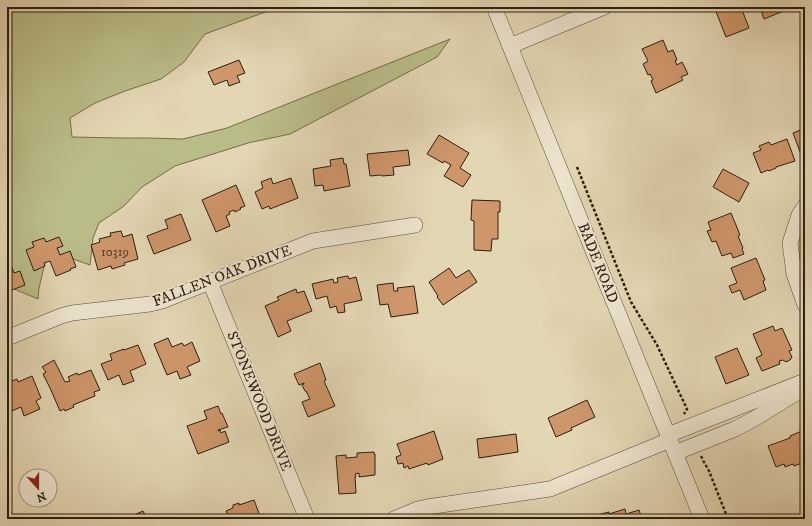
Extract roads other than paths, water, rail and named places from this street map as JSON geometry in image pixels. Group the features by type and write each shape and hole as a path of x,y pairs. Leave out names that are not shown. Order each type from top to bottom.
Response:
{"street":[{"name":"BADE ROAD","path":"494,7 702,519"},
{"path":"510,46 604,7"},
{"path":"805,206 799,215 790,243 794,274 805,305"},
{"name":"FALLEN OAK DRIVE","path":"7,338 72,313 150,304 162,301 313,241 415,226"},
{"name":"STONEWOOD DRIVE","path":"210,282 307,519"},
{"path":"394,519 427,507 550,490 671,443 805,380"},
{"path":"671,443 735,429 754,419 805,387"}]}
